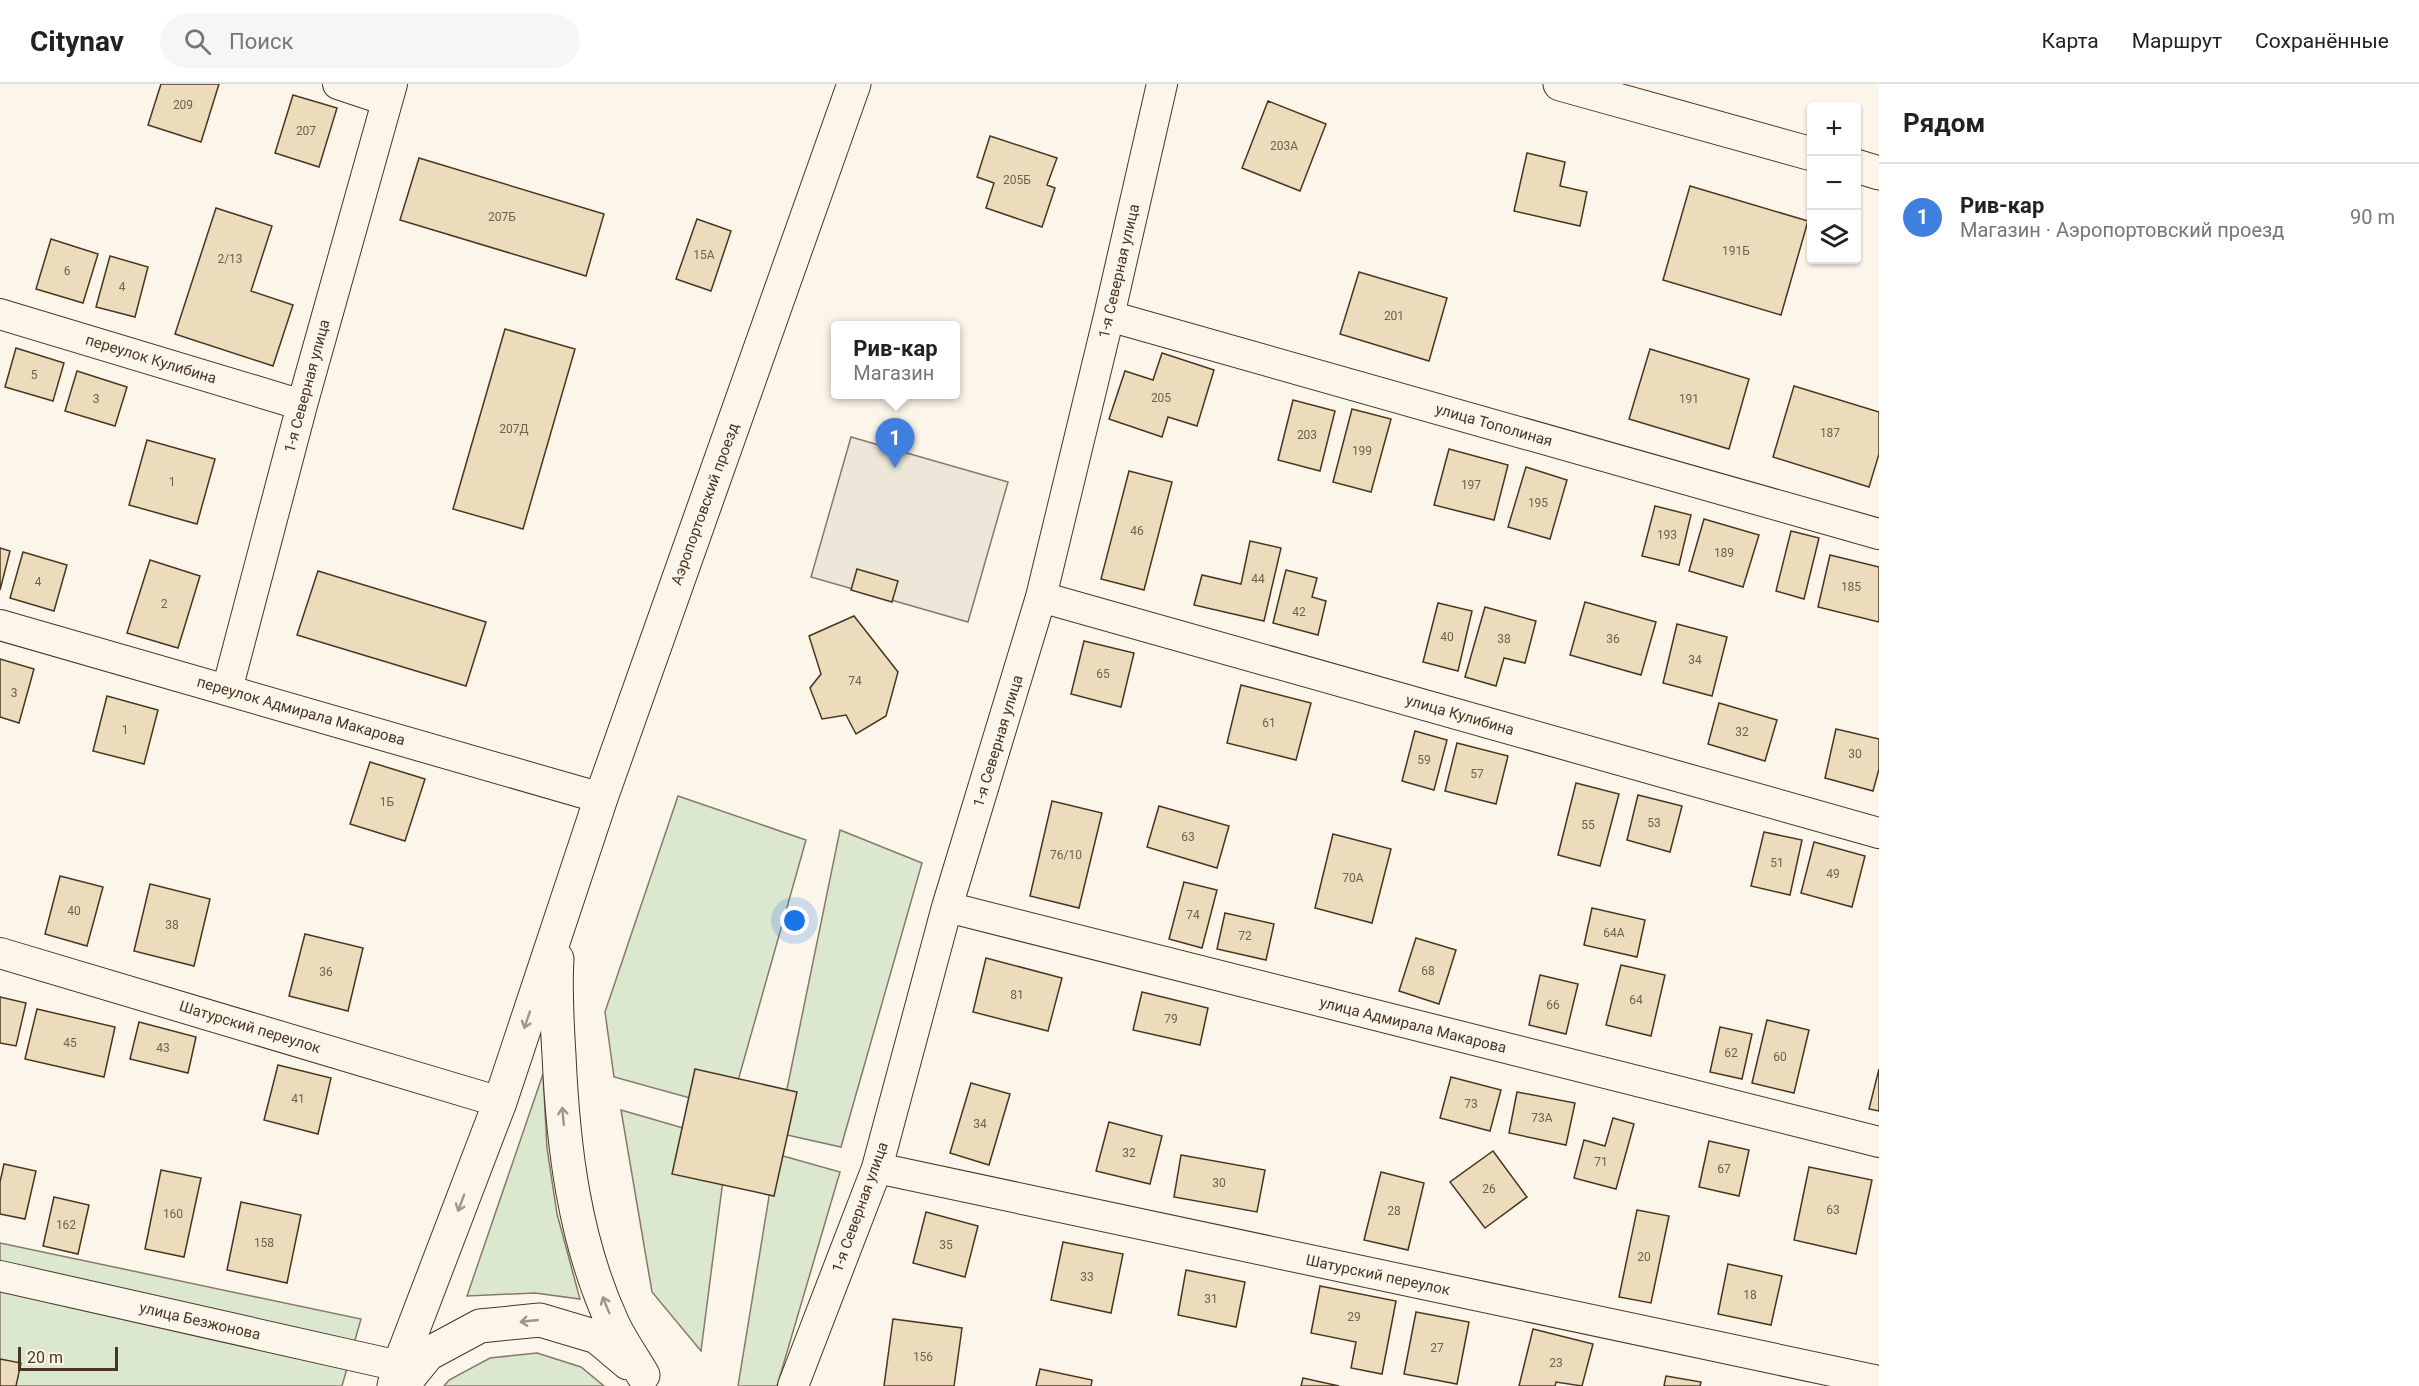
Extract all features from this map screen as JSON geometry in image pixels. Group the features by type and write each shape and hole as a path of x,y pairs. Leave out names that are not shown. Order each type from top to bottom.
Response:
{"main road":[{"name":"Аэропортовский проезд","path":"559,924 601,798 854,84"},
{"path":"1560,84 1807,153"},
{"path":"1861,167 1879,172"},
{"path":"398,1379 500,1102 559,924"},
{"path":"559,924 555,985 560,1081 568,1161 581,1230 596,1282 614,1325 646,1381"},
{"path":"398,1379 428,1354 480,1326 540,1320 597,1337 646,1381"}],"street":[{"path":"338,84 389,92"},
{"name":"1-я Северная улица","path":"793,1386 877,1168 947,908 1041,597 1162,84"},
{"name":"1-я Северная улица","path":"226,690 389,92"},
{"name":"переулок Кулибина","path":"0,314 302,405"},
{"name":"улица Тополиная","path":"1109,316 1879,534"},
{"name":"улица Кулибина","path":"1041,597 1879,833"},
{"name":"переулок Адмирала Макарова","path":"0,625 601,798"},
{"name":"улица Адмирала Макарова","path":"947,908 1879,1142"},
{"name":"Шатурский переулок","path":"0,952 500,1102"},
{"name":"Шатурский переулок","path":"877,1168 1879,1381"},
{"name":"улица Безжонова","path":"0,1276 398,1379"}],"green space":[{"path":"678,796 806,840 730,1109 614,1077 605,1012"},
{"path":"840,830 922,863 841,1147 778,1133"},
{"path":"543,1074 547,1148 557,1214 580,1299 535,1293 467,1296"},
{"path":"621,1110 728,1141 701,1351 652,1292"},
{"path":"776,1154 840,1172 777,1386 738,1386"},
{"path":"0,1243 361,1319 342,1386 0,1386"},
{"path":"537,1353 581,1367 604,1386 444,1386 449,1380 490,1358"}],"shaded area":[{"path":"851,437 1008,482 968,622 811,577"}],"building":[{"path":"161,84 219,84 201,142 148,125"},
{"path":"293,95 337,108 319,167 275,153"},
{"path":"1268,101 1326,124 1300,191 1242,168"},
{"path":"990,136 1057,158 1047,185 1055,188 1042,227 986,208 994,183 977,177"},
{"path":"1527,153 1565,162 1560,186 1587,192 1580,226 1514,211"},
{"path":"419,158 604,214 586,276 400,220"},
{"path":"1690,186 1807,221 1781,315 1663,280"},
{"path":"216,208 272,226 251,291 293,305 273,366 175,334"},
{"path":"697,219 731,231 711,291 676,279"},
{"path":"51,239 98,254 83,303 36,289"},
{"path":"110,256 148,267 135,317 96,307"},
{"path":"1359,272 1447,298 1429,361 1340,334"},
{"path":"505,329 575,349 523,529 453,509"},
{"path":"16,348 64,363 53,401 5,387"},
{"path":"1650,349 1749,379 1729,449 1629,419"},
{"path":"1162,353 1214,370 1197,426 1168,417 1162,437 1109,419 1125,371 1153,380"},
{"path":"77,371 127,387 115,426 65,411"},
{"path":"1794,386 1879,412 1879,454 1869,487 1773,457"},
{"path":"1293,400 1335,411 1320,471 1278,460"},
{"path":"1352,409 1391,419 1371,492 1333,482"},
{"path":"147,440 215,459 197,524 129,505"},
{"path":"1449,449 1508,465 1494,520 1434,505"},
{"path":"1526,467 1567,480 1550,539 1508,527"},
{"path":"1129,471 1172,482 1144,590 1101,579"},
{"path":"1655,506 1691,515 1679,565 1642,556"},
{"path":"1704,519 1759,535 1743,587 1689,571"},
{"path":"1791,531 1819,538 1804,599 1776,591"},
{"path":"1250,541 1281,548 1264,621 1194,605 1202,575 1241,584"},
{"path":"0,548 10,551 0,590"},
{"path":"23,552 67,565 54,611 10,598"},
{"path":"1830,555 1879,567 1879,622 1818,607"},
{"path":"150,560 200,576 178,648 127,633"},
{"path":"857,569 898,581 892,602 851,590"},
{"path":"1286,570 1317,578 1312,597 1326,601 1318,635 1273,623"},
{"path":"318,571 486,622 466,686 297,635"},
{"path":"1585,602 1656,622 1641,675 1570,655"},
{"path":"1438,603 1472,611 1458,671 1423,662"},
{"path":"1485,607 1536,621 1525,663 1504,658 1496,686 1465,677"},
{"path":"854,616 898,672 886,716 856,734 846,715 822,719 810,688 821,674 809,636"},
{"path":"1677,624 1727,637 1712,696 1663,683"},
{"path":"1084,641 1134,653 1121,707 1071,694"},
{"path":"0,659 34,669 19,723 0,717"},
{"path":"1241,685 1311,703 1296,760 1227,743"},
{"path":"107,696 158,710 144,764 93,751"},
{"path":"1719,703 1777,720 1765,761 1708,744"},
{"path":"1836,729 1879,739 1879,769 1873,791 1825,778"},
{"path":"1415,731 1447,740 1434,790 1402,781"},
{"path":"1457,743 1508,756 1496,804 1445,791"},
{"path":"370,762 425,779 405,841 350,824"},
{"path":"1576,783 1619,794 1600,866 1558,855"},
{"path":"1638,795 1682,806 1670,852 1627,840"},
{"path":"1052,801 1102,813 1079,908 1030,896"},
{"path":"1159,806 1229,826 1217,868 1147,847"},
{"path":"1764,832 1802,840 1790,895 1751,886"},
{"path":"1333,834 1391,849 1372,923 1315,908"},
{"path":"1814,842 1865,856 1852,907 1801,893"},
{"path":"60,876 103,887 87,946 45,934"},
{"path":"1184,882 1217,890 1202,948 1169,939"},
{"path":"150,884 210,899 194,966 134,951"},
{"path":"1592,908 1645,920 1637,957 1584,945"},
{"path":"1225,913 1274,924 1266,960 1217,949"},
{"path":"305,934 363,948 348,1011 289,996"},
{"path":"1416,938 1456,950 1439,1004 1399,991"},
{"path":"986,958 1062,978 1048,1031 973,1012"},
{"path":"1621,965 1665,975 1651,1036 1606,1025"},
{"path":"1540,975 1578,984 1566,1034 1529,1025"},
{"path":"1142,992 1208,1008 1200,1045 1133,1030"},
{"path":"0,997 26,1003 16,1046 0,1043"},
{"path":"37,1009 115,1027 104,1077 25,1059"},
{"path":"1767,1020 1809,1030 1794,1093 1752,1083"},
{"path":"139,1022 196,1037 188,1073 130,1059"},
{"path":"1720,1027 1752,1034 1742,1079 1710,1072"},
{"path":"278,1065 331,1078 318,1134 264,1120"},
{"path":"695,1069 797,1092 774,1196 672,1174"},
{"path":"1879,1069 1879,1111 1869,1109"},
{"path":"1451,1077 1501,1090 1490,1131 1440,1118"},
{"path":"971,1083 1010,1094 989,1165 950,1153"},
{"path":"1517,1092 1575,1103 1566,1145 1509,1133"},
{"path":"1613,1118 1634,1124 1616,1189 1574,1178 1584,1140 1605,1146"},
{"path":"1109,1122 1162,1136 1150,1184 1096,1171"},
{"path":"1709,1141 1749,1150 1739,1196 1699,1187"},
{"path":"1493,1151 1527,1197 1485,1228 1450,1182"},
{"path":"1181,1155 1265,1170 1257,1212 1174,1197"},
{"path":"4,1164 36,1171 25,1219 0,1214 0,1182"},
{"path":"1809,1167 1872,1180 1856,1254 1794,1240"},
{"path":"161,1170 201,1178 184,1257 145,1249"},
{"path":"1381,1172 1424,1183 1408,1250 1364,1240"},
{"path":"54,1197 89,1205 78,1254 43,1246"},
{"path":"241,1202 301,1215 287,1283 227,1270"},
{"path":"1637,1210 1669,1216 1651,1303 1619,1297"},
{"path":"926,1212 978,1226 965,1277 913,1263"},
{"path":"1063,1242 1123,1254 1111,1313 1051,1300"},
{"path":"1728,1264 1782,1276 1771,1325 1718,1314"},
{"path":"1186,1270 1245,1282 1236,1327 1178,1315"},
{"path":"1320,1286 1396,1301 1382,1374 1351,1368 1356,1342 1311,1333"},
{"path":"1416,1312 1469,1322 1457,1384 1404,1374"},
{"path":"893,1319 962,1328 954,1386 884,1386"},
{"path":"1533,1329 1593,1344 1582,1386 1556,1382 1555,1386 1519,1386"},
{"path":"0,1359 21,1363 16,1386 0,1386"},
{"path":"1040,1369 1092,1380 1091,1386 1036,1386"},
{"path":"1666,1376 1701,1382 1700,1386 1664,1386"},
{"path":"1303,1378 1339,1386 1301,1386"}],"place":[{"name":"Рив-кар","path":"895,468"}]}
